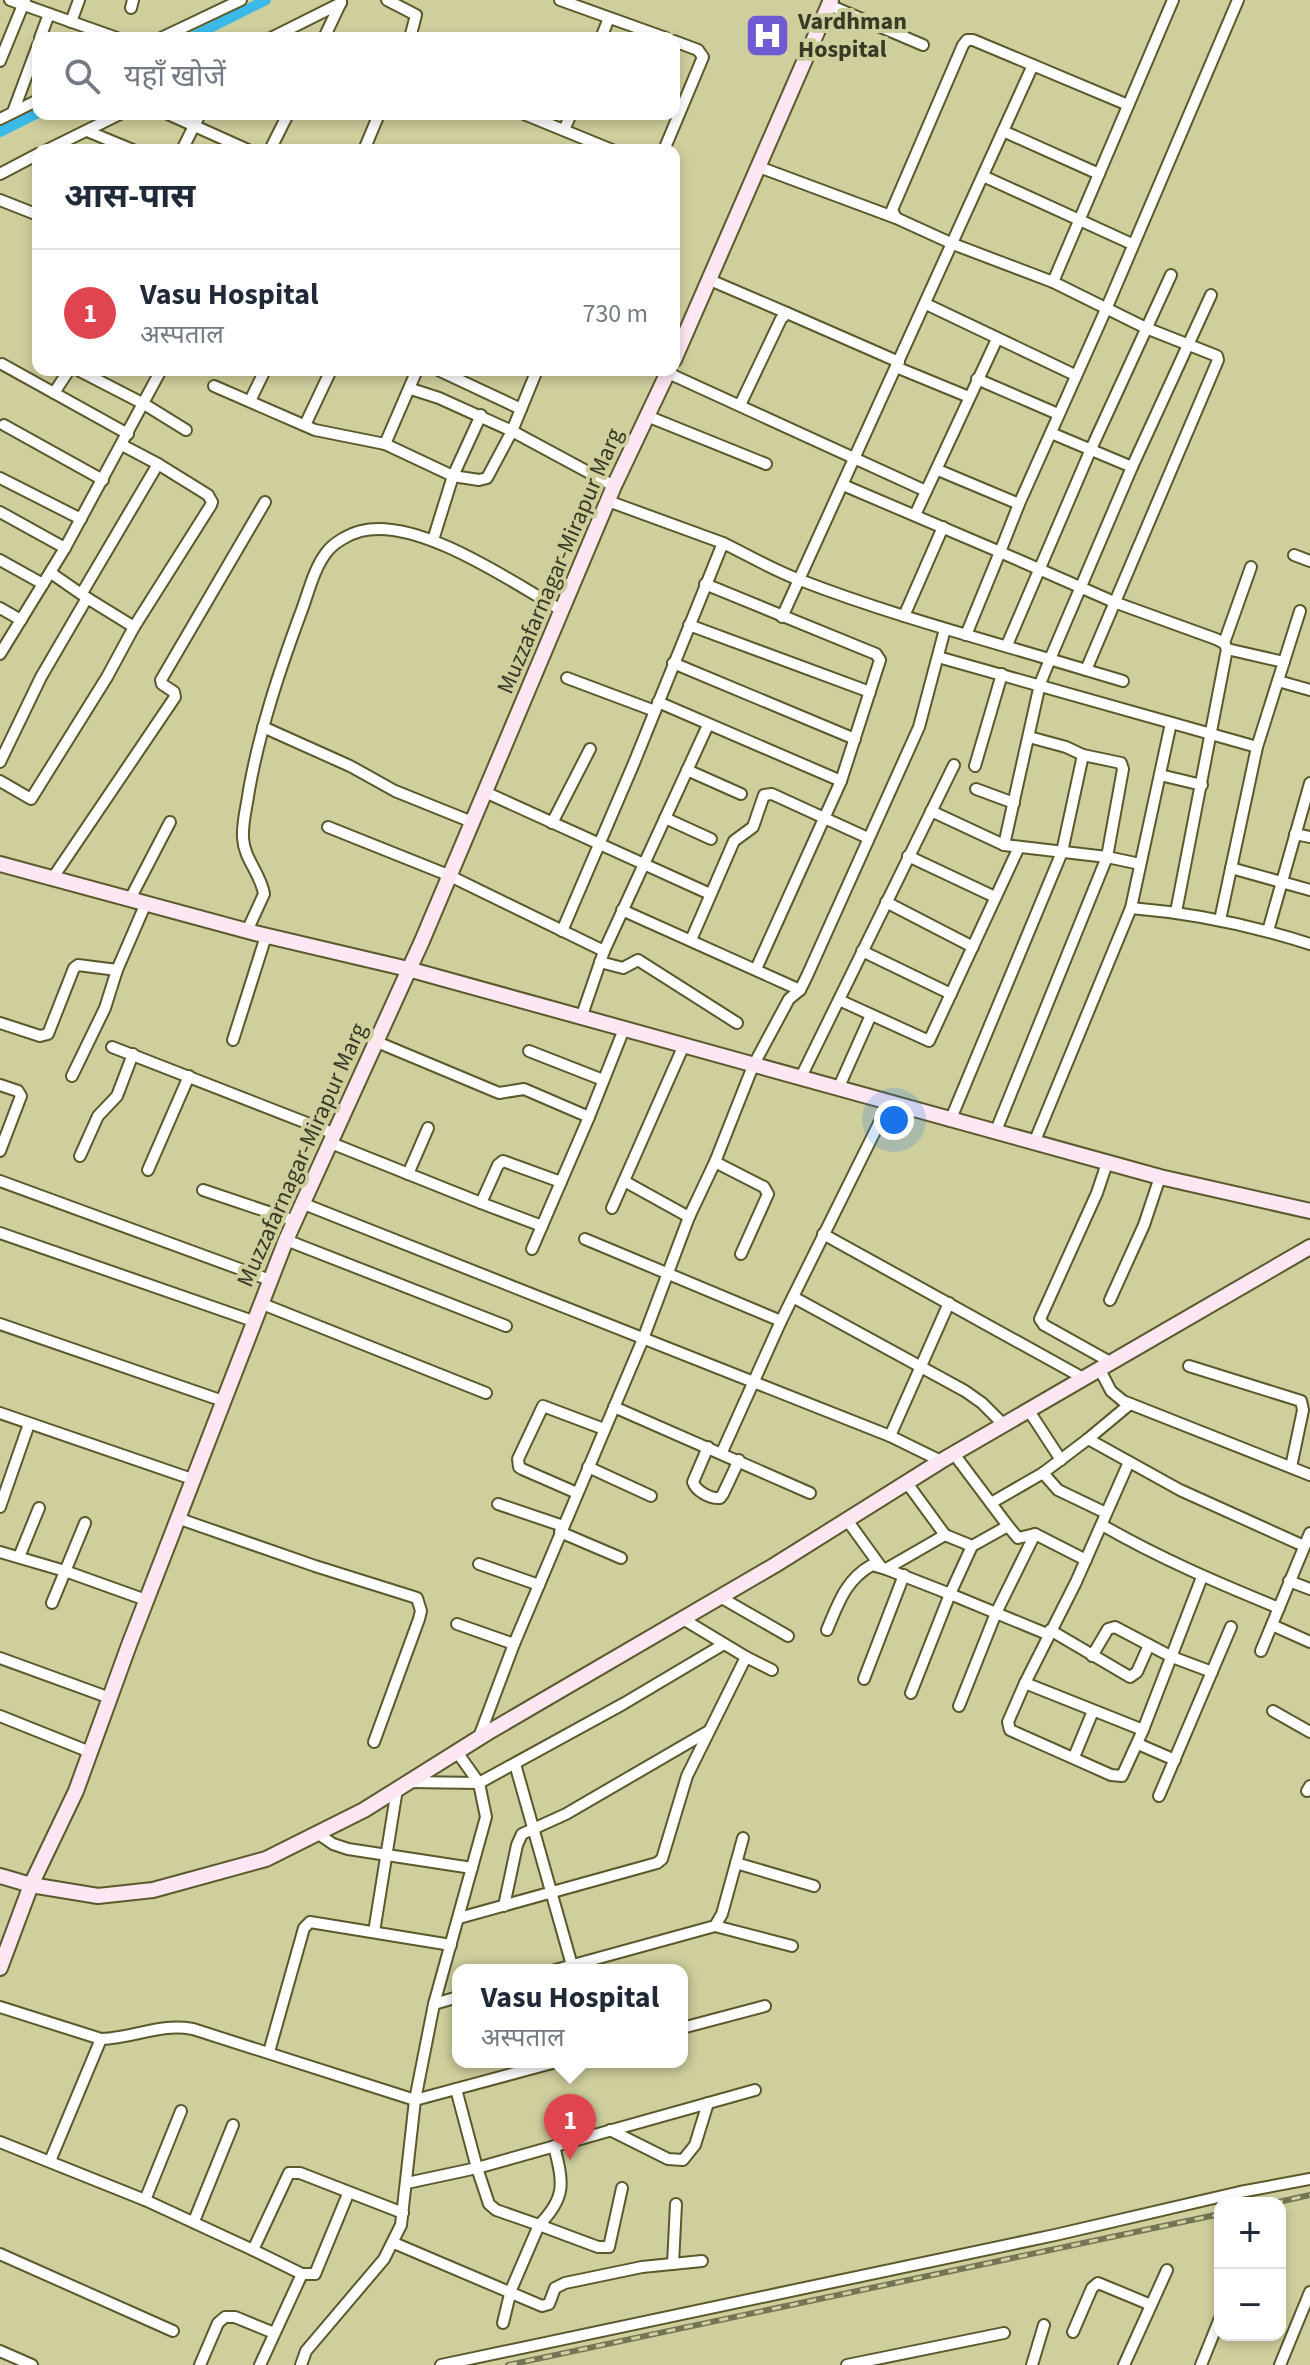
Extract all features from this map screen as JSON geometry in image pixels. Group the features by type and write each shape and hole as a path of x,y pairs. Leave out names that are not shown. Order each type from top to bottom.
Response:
{"main road":[{"name":"Muzzafarnagar-Mirapur Marg","path":"680,337 710,280 830,2"},
{"name":"Muzzafarnagar-Mirapur Marg","path":"2,1958 31,1885 76,1791 177,1518 286,1240 377,1042 614,486 666,376"},
{"path":"0,864 266,936 408,969 1107,1163 1310,1211"},
{"path":"0,1876 31,1885 98,1896 153,1890 266,1859 403,1786 948,1458 1310,1247"}],"street":[{"path":"10,0 24,2 100,32"},
{"path":"71,22 79,0"},
{"path":"174,32 241,0"},
{"path":"387,0 416,15 412,32"},
{"path":"560,0 649,32"},
{"path":"1053,282 1173,0"},
{"path":"966,635 1019,504 1238,0"},
{"path":"0,61 24,2"},
{"path":"283,32 342,2"},
{"path":"327,32 342,2"},
{"path":"830,2 923,45"},
{"path":"42,32 49,14"},
{"path":"603,32 609,18"},
{"path":"896,218 893,205 967,40 1128,105"},
{"path":"680,43 698,50 703,57 680,113"},
{"path":"13,112 32,61"},
{"path":"782,617 1033,65"},
{"path":"680,95 687,97"},
{"path":"0,119 32,103"},
{"path":"60,144 108,120"},
{"path":"180,120 234,144"},
{"path":"185,144 196,120"},
{"path":"273,144 283,120"},
{"path":"366,144 376,120"},
{"path":"539,120 598,144"},
{"path":"564,130 568,120"},
{"path":"667,144 677,120"},
{"path":"87,131 118,144"},
{"path":"1003,131 1099,174"},
{"path":"1,175 32,160"},
{"path":"759,167 896,218 953,244 1053,282 1146,328 1217,356 1218,360 1086,670"},
{"path":"983,176 1132,244"},
{"path":"0,200 32,213"},
{"path":"1007,645 1091,449 1171,275"},
{"path":"710,280 969,397"},
{"path":"1004,845 1040,684 1132,467 1211,295"},
{"path":"926,304 1075,375"},
{"path":"740,405 781,319 787,313"},
{"path":"915,515 997,339"},
{"path":"2,364 128,434"},
{"path":"680,373 740,405 926,491"},
{"path":"54,393 65,376"},
{"path":"90,376 186,430"},
{"path":"0,654 51,573 158,376"},
{"path":"250,401 260,376"},
{"path":"305,425 328,376"},
{"path":"385,444 415,376"},
{"path":"451,376 521,409"},
{"path":"214,386 305,425 343,437 385,444 453,476 479,480 487,478 512,431 535,376"},
{"path":"977,379 1058,414"},
{"path":"411,389 481,415 614,486"},
{"path":"433,540 453,476 481,415"},
{"path":"647,416 766,464"},
{"path":"4,425 103,480"},
{"path":"1051,433 1132,467"},
{"path":"0,781 31,799 212,502 208,495 122,445"},
{"path":"0,762 41,677 158,464"},
{"path":"938,470 1019,504"},
{"path":"0,478 81,519"},
{"path":"843,485 1114,602 1225,646 1284,662"},
{"path":"608,501 723,543 798,580 945,629 1123,681"},
{"path":"52,879 175,697 174,692 161,680 265,502"},
{"path":"0,512 65,548"},
{"path":"904,616 943,527"},
{"path":"247,931 264,894 246,856 243,839 252,773 283,660 314,578 329,549 349,536 373,530 433,540 561,610"},
{"path":"562,931 723,543"},
{"path":"1294,555 1310,561"},
{"path":"0,560 43,584"},
{"path":"1176,912 1202,785 1225,646 1251,567"},
{"path":"51,573 134,627"},
{"path":"705,584 876,654 880,660 841,781 756,969"},
{"path":"0,608 21,620"},
{"path":"1220,920 1257,747 1300,611"},
{"path":"689,625 870,692"},
{"path":"478,1739 514,1644 643,1339 689,1217 715,1162 753,1066 789,999 800,990 919,727 945,629"},
{"path":"938,657 1257,747"},
{"path":"673,663 855,739"},
{"path":"975,766 1002,674"},
{"path":"567,678 708,725 841,781"},
{"path":"1278,681 1310,690"},
{"path":"1034,1143 1131,908 1171,723"},
{"path":"581,1018 602,956 708,725"},
{"path":"263,727 342,762 395,791 472,822"},
{"path":"995,1133 1107,857 1123,766 1029,737"},
{"path":"552,823 590,749"},
{"path":"950,1121 1062,852 1083,755"},
{"path":"800,1079 954,765"},
{"path":"687,770 741,794"},
{"path":"1160,775 1202,785"},
{"path":"1268,931 1310,784"},
{"path":"976,789 1014,803"},
{"path":"485,792 710,894"},
{"path":"691,940 734,841 753,827 764,795 772,794 868,838"},
{"path":"931,811 1004,845 1140,864"},
{"path":"665,818 711,839"},
{"path":"130,899 170,822"},
{"path":"328,827 448,875 562,931 623,968 638,960 737,1023"},
{"path":"1295,834 1310,837"},
{"path":"839,1000 929,1041 1019,847"},
{"path":"908,856 995,897"},
{"path":"1231,868 1310,890"},
{"path":"886,902 973,947"},
{"path":"72,1076 105,1008 117,970 146,903"},
{"path":"1131,908 1220,920 1310,943"},
{"path":"622,910 800,990"},
{"path":"233,1040 266,936"},
{"path":"862,951 951,994"},
{"path":"0,1023 46,1036 75,966 117,970"},
{"path":"838,1089 871,1015"},
{"path":"532,1249 624,1029"},
{"path":"377,1042 499,1093 524,1089 589,1117"},
{"path":"612,1208 684,1045"},
{"path":"112,1047 189,1076 408,1174 542,1226"},
{"path":"529,1051 603,1080"},
{"path":"80,1156 98,1116 117,1096 133,1054"},
{"path":"148,1170 189,1076"},
{"path":"0,1085 18,1091 21,1096 0,1151"},
{"path":"722,1452 781,1321 889,1103"},
{"path":"408,1174 428,1128"},
{"path":"481,1203 498,1165 503,1161 561,1182"},
{"path":"715,1162 764,1187 768,1194 741,1254"},
{"path":"1107,1163 1097,1193 1040,1319 1044,1325 1106,1366 1111,1391 1130,1404 1310,1475"},
{"path":"1110,1300 1144,1225 1160,1177"},
{"path":"0,1181 270,1280"},
{"path":"624,1181 689,1217"},
{"path":"203,1190 295,1221"},
{"path":"304,1204 948,1458 991,1503 1018,1538 1035,1534 1086,1560"},
{"path":"0,1233 253,1321"},
{"path":"823,1234 1085,1379"},
{"path":"585,1239 781,1321"},
{"path":"286,1240 506,1326"},
{"path":"793,1297 973,1396 1004,1425"},
{"path":"260,1303 486,1393"},
{"path":"890,1436 949,1303"},
{"path":"0,1324 223,1401"},
{"path":"1189,1366 1301,1401 1303,1410 1291,1467"},
{"path":"991,1503 1043,1473 1130,1404"},
{"path":"577,1493 522,1469 518,1459 543,1406 604,1429"},
{"path":"614,1407 810,1493"},
{"path":"1029,1411 1061,1460"},
{"path":"0,1413 192,1479"},
{"path":"0,1507 29,1424"},
{"path":"1088,1439 1180,1490 1308,1539 1261,1651"},
{"path":"708,1447 693,1482 696,1489 713,1498 720,1498 723,1494 739,1460"},
{"path":"1129,1462 1086,1560 1025,1683 1008,1722 1010,1730 1111,1775 1122,1776 1138,1744 1202,1577"},
{"path":"588,1467 651,1496"},
{"path":"1043,1473 1058,1490 1106,1513"},
{"path":"907,1483 945,1535 972,1546"},
{"path":"498,1504 562,1529 621,1558"},
{"path":"19,1557 39,1508"},
{"path":"177,1518 417,1598 421,1611 419,1619 374,1742"},
{"path":"847,1520 884,1568"},
{"path":"52,1603 85,1523"},
{"path":"1102,1525 1202,1577 1279,1608"},
{"path":"911,1693 972,1546 1008,1526"},
{"path":"959,1706 996,1613 1035,1534"},
{"path":"884,1568 945,1535"},
{"path":"0,1552 146,1600"},
{"path":"479,1564 539,1585"},
{"path":"827,1630 851,1581 868,1566 904,1575 1048,1632 1130,1677 1137,1672 1149,1645"},
{"path":"864,1679 904,1575"},
{"path":"1289,1581 1310,1589"},
{"path":"720,1597 788,1636"},
{"path":"683,1619 772,1670"},
{"path":"457,1624 514,1644"},
{"path":"1272,1625 1310,1642"},
{"path":"1092,1656 1112,1627 1172,1657 1212,1672"},
{"path":"1159,1796 1231,1627"},
{"path":"374,1932 386,1855 403,1786 479,1783 724,1644"},
{"path":"459,1918 657,1863 662,1859 681,1792 746,1657"},
{"path":"0,1658 110,1698"},
{"path":"1025,1683 1143,1730"},
{"path":"1074,1757 1093,1711"},
{"path":"1273,1711 1310,1732"},
{"path":"0,1716 90,1752"},
{"path":"504,1906 522,1834 566,1814 709,1732"},
{"path":"1138,1744 1175,1760"},
{"path":"301,2365 306,2351 369,2279 394,2243 403,2213 415,2100 434,2004 486,1817 479,1783 457,1752"},
{"path":"515,1764 572,1964"},
{"path":"317,1833 339,1847 472,1868"},
{"path":"715,1926 722,1914 743,1838"},
{"path":"736,1863 814,1886"},
{"path":"269,2052 300,1939 307,1924 313,1922 451,1945"},
{"path":"587,1964 715,1926 792,1946"},
{"path":"434,2004 452,1999"},
{"path":"688,2026 765,2006"},
{"path":"0,2007 101,2039 178,2026 415,2100 534,2068"},
{"path":"50,2161 101,2039"},
{"path":"456,2089 485,2195 492,2208 598,2247 609,2247 622,2188"},
{"path":"407,2183 477,2168 755,2090"},
{"path":"610,2130 668,2159 683,2160 695,2145 708,2103"},
{"path":"145,2200 181,2111"},
{"path":"194,2221 233,2125"},
{"path":"0,2142 194,2221 302,2274 312,2275 316,2272 348,2194"},
{"path":"503,2323 511,2290 539,2225 554,2208 561,2192 561,2176 554,2146"},
{"path":"253,2250 289,2173 300,2173 403,2213"},
{"path":"441,2365 1310,2179"},
{"path":"673,2264 676,2204"},
{"path":"394,2243 545,2306 549,2304 555,2288 562,2284 702,2261"},
{"path":"0,2254 173,2331"},
{"path":"1124,2365 1167,2270"},
{"path":"260,2365 302,2274"},
{"path":"1073,2332 1092,2288 1098,2283 1151,2305"},
{"path":"1280,2365 1310,2292"},
{"path":"200,2365 218,2323 225,2317 235,2317 274,2333"},
{"path":"1032,2365 1044,2325"},
{"path":"847,2365 1004,2333"},
{"path":"1201,2365 1214,2333"},
{"path":"0,2351 32,2365"}],"waterway":[{"path":"202,32 266,0"},
{"path":"0,132 32,116"}],"railway":[{"path":"1286,2200 1310,2195"},
{"path":"508,2365 1214,2215"}],"place":[{"name":"Vardhman Hospital","path":"767,35"},
{"name":"Vasu Hospital","path":"570,2160"}]}
